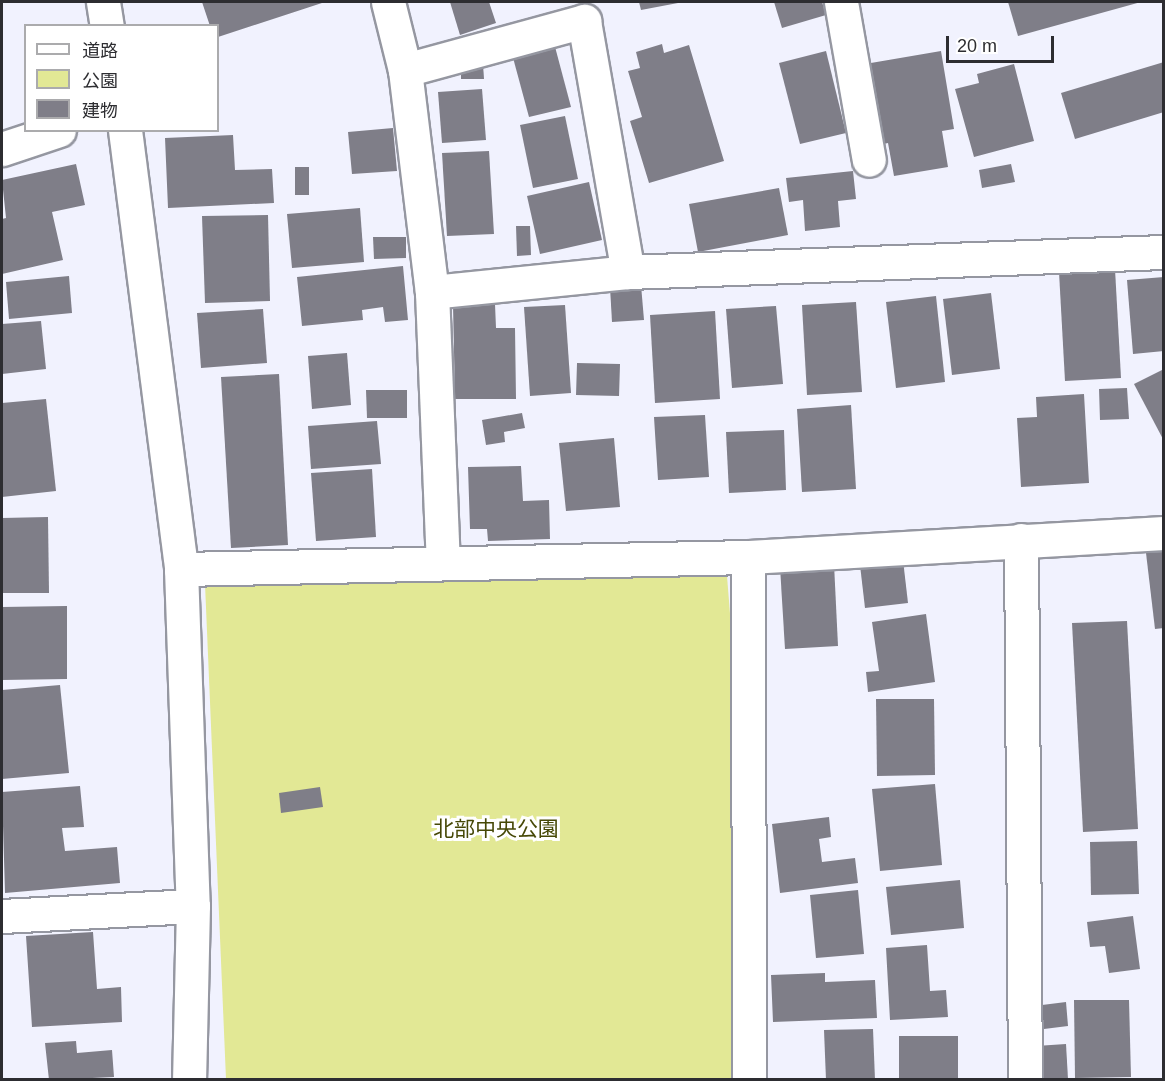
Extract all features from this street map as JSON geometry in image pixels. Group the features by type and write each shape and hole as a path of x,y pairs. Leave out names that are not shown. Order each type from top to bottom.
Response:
{"street":[{"path":"103,2 107,24"},
{"path":"388,2 405,70 432,292 443,562"},
{"path":"841,2 869,160"},
{"path":"405,70 584,21 628,272"},
{"path":"2,149 53,132"},
{"path":"125,132 181,569 193,906 189,1080"},
{"path":"432,292 628,272 1164,252"},
{"path":"181,569 748,557 1164,533"},
{"path":"1021,540 1025,1080"},
{"path":"748,557 749,1080"},
{"path":"2,916 193,906"}],"green space":[{"name":"北部中央公園","path":"727,576 767,1079 226,1079 205,584"}],"building":[{"path":"202,2 325,2 219,37 219,24 209,24"},
{"path":"450,2 489,2 496,23 460,35"},
{"path":"639,2 678,2 678,3 641,10"},
{"path":"774,2 822,2 826,15 782,28"},
{"path":"1008,2 1141,2 1018,36"},
{"path":"554,43 571,107 529,117 512,54"},
{"path":"662,44 664,53 689,45 724,161 649,183 630,121 642,117 628,71 640,68 636,52"},
{"path":"826,51 846,133 800,144 779,63"},
{"path":"941,51 954,129 942,131 948,167 894,176 888,143 879,145 865,64"},
{"path":"1164,62 1164,112 1075,139 1061,93"},
{"path":"461,64 483,64 484,79 461,79"},
{"path":"1014,64 1034,141 974,157 955,89 979,83 977,74"},
{"path":"482,89 486,140 442,143 438,92"},
{"path":"565,116 578,179 533,188 520,125"},
{"path":"393,128 397,171 352,174 348,132"},
{"path":"233,135 235,170 272,169 274,203 168,208 165,138"},
{"path":"489,151 494,234 447,236 442,153"},
{"path":"76,164 85,205 52,212 63,260 2,274 2,219 6,218 2,180"},
{"path":"1011,164 1015,182 982,188 979,170"},
{"path":"295,167 309,167 309,195 295,195"},
{"path":"853,171 856,199 838,201 840,227 805,231 803,200 789,202 786,178"},
{"path":"589,182 602,240 540,254 527,196"},
{"path":"779,188 788,235 698,252 689,204"},
{"path":"360,208 364,262 292,268 287,214"},
{"path":"268,215 270,301 205,303 202,216"},
{"path":"516,226 530,226 531,255 517,256"},
{"path":"373,237 406,237 406,258 374,259"},
{"path":"403,266 408,320 385,322 383,307 362,310 363,320 302,326 297,277"},
{"path":"1115,269 1121,378 1065,381 1059,272"},
{"path":"69,276 72,313 9,319 6,282"},
{"path":"1164,277 1164,351 1133,354 1127,280"},
{"path":"641,285 644,320 612,322 610,287"},
{"path":"991,293 1000,369 952,375 943,299"},
{"path":"936,296 945,382 896,388 886,302"},
{"path":"856,302 862,392 807,395 802,305"},
{"path":"495,304 496,328 515,328 516,399 455,399 453,305"},
{"path":"565,305 571,393 530,396 524,307"},
{"path":"776,306 783,384 732,388 726,309"},
{"path":"263,309 267,363 201,368 197,313"},
{"path":"715,311 720,399 655,403 650,315"},
{"path":"41,321 46,369 2,374 2,324"},
{"path":"347,353 351,405 312,409 308,356"},
{"path":"577,363 620,364 619,396 576,395"},
{"path":"1164,369 1164,441 1134,384"},
{"path":"279,374 288,545 231,548 221,377"},
{"path":"1127,388 1129,419 1100,420 1099,389"},
{"path":"366,390 407,390 407,418 367,418"},
{"path":"1084,394 1089,483 1021,487 1017,418 1037,417 1036,397"},
{"path":"46,399 56,491 2,497 2,403"},
{"path":"851,405 856,489 802,492 797,409"},
{"path":"522,413 525,428 504,432 505,442 486,445 482,420"},
{"path":"705,415 709,477 658,480 654,417"},
{"path":"377,421 381,464 311,469 308,426"},
{"path":"784,430 786,490 729,493 726,432"},
{"path":"614,438 620,507 566,511 559,443"},
{"path":"521,466 523,501 549,500 550,539 488,541 487,529 470,529 468,467"},
{"path":"372,469 376,537 316,541 311,473"},
{"path":"48,517 49,593 2,593 2,518"},
{"path":"1164,551 1164,628 1155,629 1146,553"},
{"path":"903,560 908,603 865,608 860,565"},
{"path":"834,564 838,646 785,649 780,567"},
{"path":"67,606 67,679 2,680 2,607"},
{"path":"926,614 935,682 868,692 866,672 879,671 872,622"},
{"path":"1127,621 1138,829 1083,832 1072,623"},
{"path":"60,685 69,773 2,779 2,690"},
{"path":"876,699 934,699 935,775 877,776"},
{"path":"935,784 942,865 880,871 872,789"},
{"path":"80,786 84,827 62,828 65,851 117,847 120,883 5,893 2,792"},
{"path":"320,787 323,807 281,813 279,793"},
{"path":"829,817 831,837 819,839 822,862 855,858 858,883 780,893 772,824"},
{"path":"1137,841 1139,894 1091,895 1090,842"},
{"path":"960,880 964,928 891,935 886,887"},
{"path":"858,890 864,954 816,958 810,895"},
{"path":"1133,916 1140,969 1109,973 1105,946 1090,947 1087,922"},
{"path":"93,932 97,989 121,987 122,1022 32,1027 26,936"},
{"path":"927,945 930,991 946,990 948,1017 890,1020 886,948"},
{"path":"825,973 825,982 875,980 877,1018 773,1022 771,975"},
{"path":"1074,1000 1129,1000 1131,1077 1075,1078"},
{"path":"1066,1002 1068,1026 1036,1030 1034,1006"},
{"path":"873,1029 875,1080 826,1080 824,1030"},
{"path":"899,1036 958,1036 958,1080 899,1080"},
{"path":"76,1041 77,1053 112,1050 114,1077 49,1080 45,1043"},
{"path":"1066,1044 1068,1079 1038,1080 1036,1046"}]}
